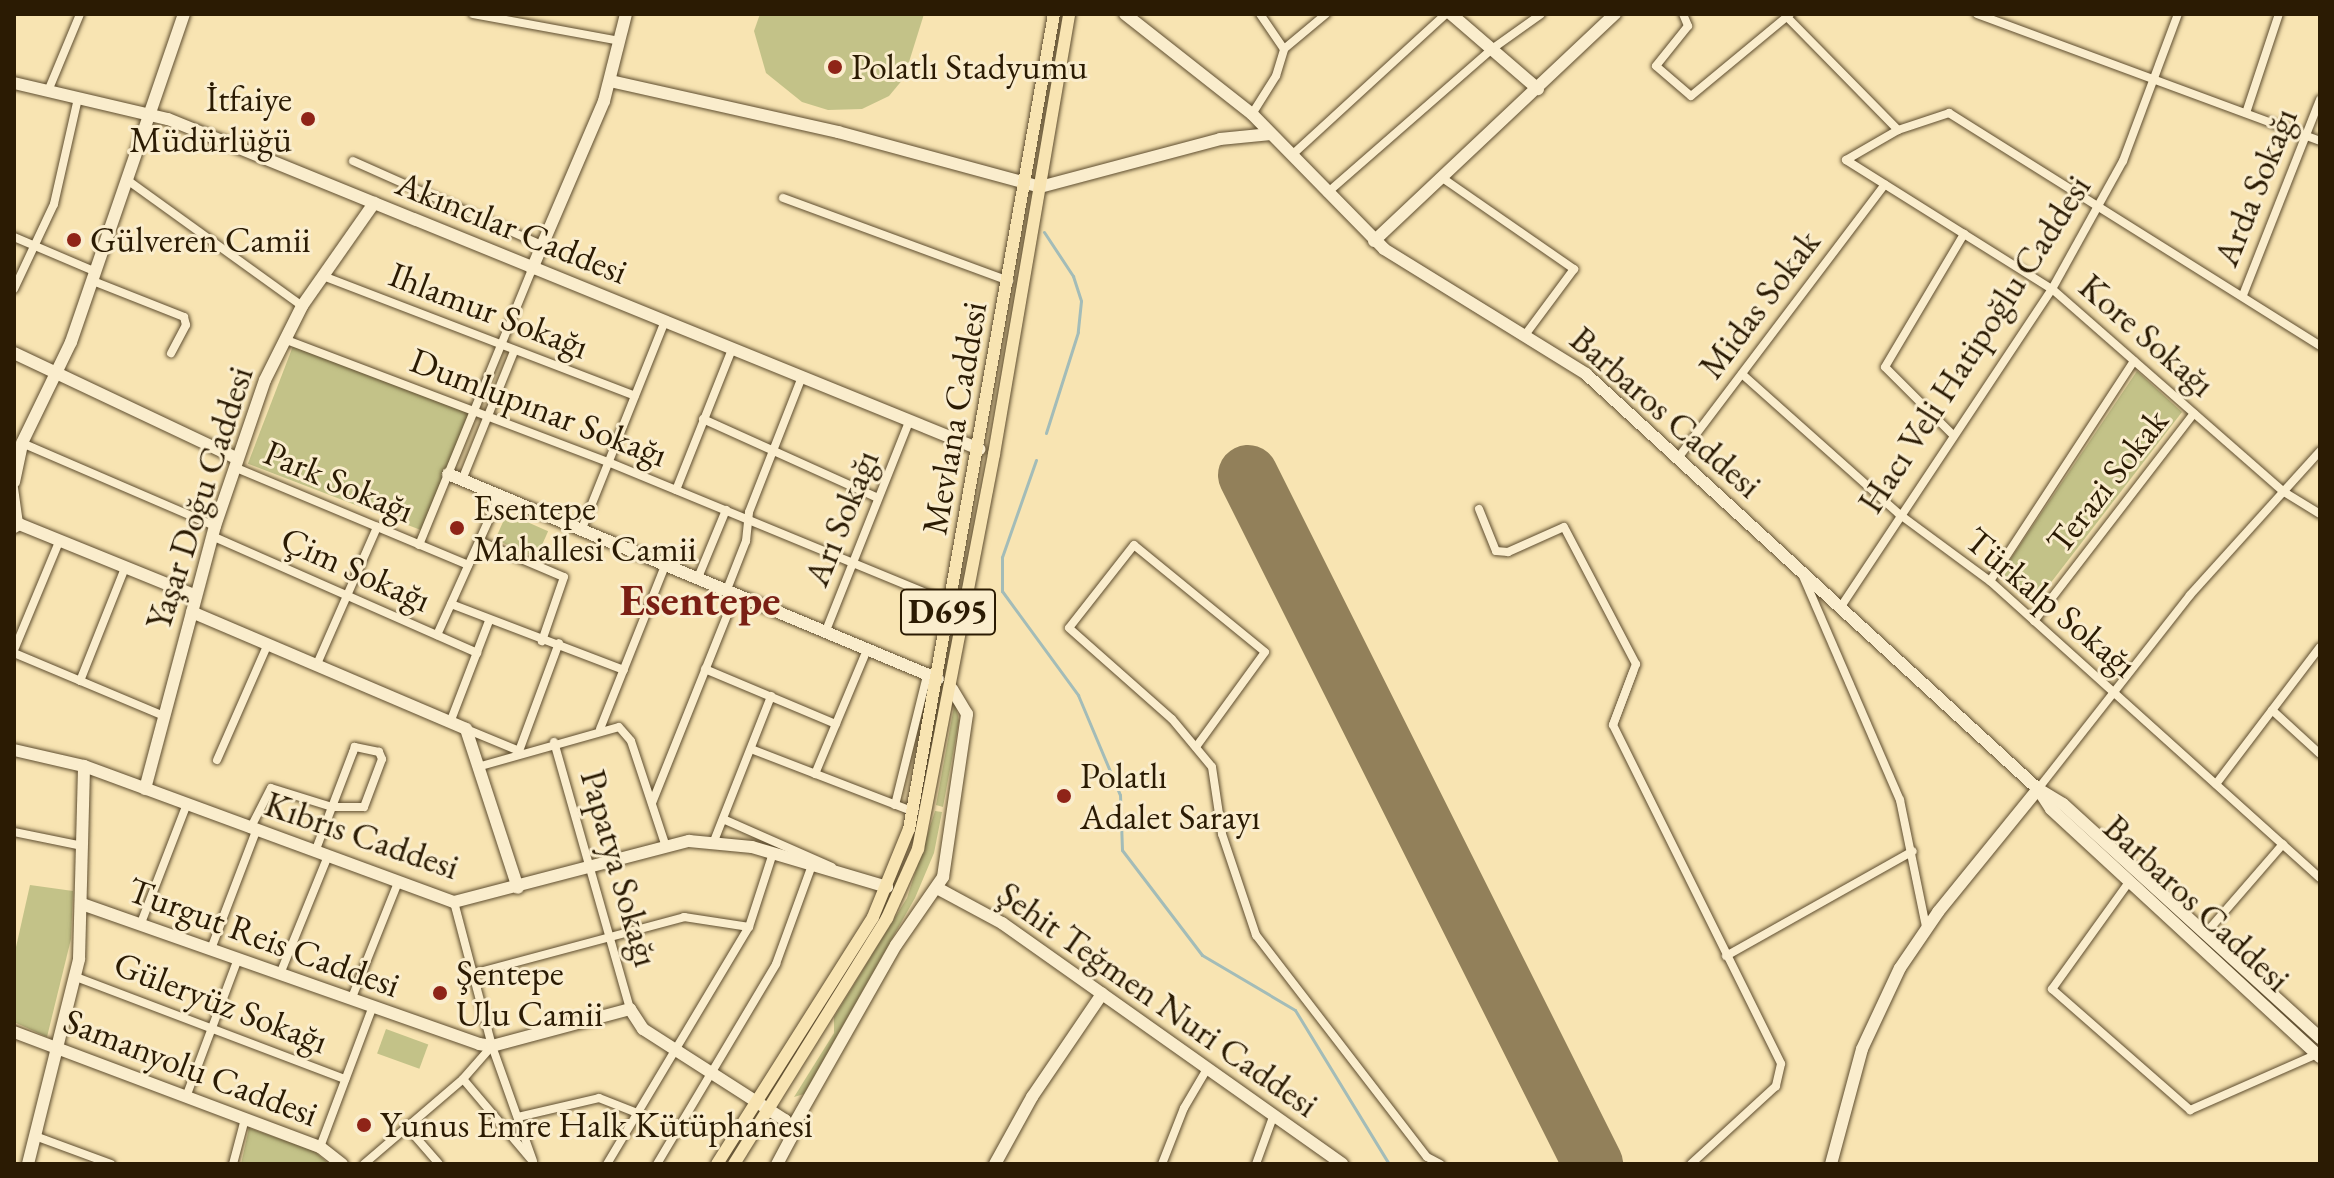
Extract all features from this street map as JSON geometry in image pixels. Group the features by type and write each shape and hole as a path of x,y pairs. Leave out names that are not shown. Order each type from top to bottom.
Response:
{"main road":[{"name":"Mevlana Caddesi","path":"734,1164 906,882 924,829 952,689 1033,186 1054,14"},
{"name":"Mevlana Caddesi","path":"717,1164 887,887 914,812 932,678 950,603 1009,281 1033,186 1069,14"}],"street":[{"path":"48,91 80,14"},
{"path":"14,482 22,443 57,377 184,14"},
{"path":"473,14 620,41"},
{"path":"419,545 610,81 626,14"},
{"name":"Barbaros Caddesi","path":"1125,14 1252,114 1374,241 1586,374 1839,609 2038,789 2063,804 2320,1038"},
{"path":"1260,14 1284,49"},
{"path":"1252,114 1276,76 1284,49 1326,14"},
{"path":"1292,155 1448,14 1538,89"},
{"path":"1327,193 1492,49 1541,14"},
{"path":"1374,241 1615,14"},
{"path":"1683,14 1688,26 1656,66 1691,96 1788,15 1898,130 1949,113 2100,203 2320,346"},
{"path":"1977,14 2320,141"},
{"name":"Hacı Veli Hatipoğlu Caddesi","path":"1839,609 1899,514 2052,289 2100,203 2156,80 2178,14"},
{"path":"2246,113 2279,14"},
{"path":"610,81 838,132 1033,186 1220,139 1271,134"},
{"name":"Akıncılar Caddesi","path":"14,83 148,113 979,449"},
{"path":"14,289 36,246 58,191 78,98"},
{"name":"Arda Sokağı","path":"2243,295 2320,100"},
{"name":"Kore Sokağı","path":"1898,130 1846,160 2052,289 2284,492 2320,514"},
{"path":"353,161 542,245"},
{"path":"1441,177 1574,269 1525,335"},
{"path":"126,179 302,306"},
{"name":"Midas Sokak","path":"1678,458 1885,184"},
{"path":"783,198 1009,281"},
{"name":"Yaşar Doğu Caddesi","path":"145,789 234,462 284,339 302,306 374,203"},
{"path":"1953,435 1885,367 1964,234"},
{"path":"14,237 184,317 186,325 171,353"},
{"name":"Ihlamur Sokağı","path":"323,276 500,347 635,396"},
{"path":"581,531 664,323"},
{"name":"Dumlupınar Sokağı","path":"284,339 608,462 950,603"},
{"path":"676,490 732,349"},
{"path":"462,480 514,351"},
{"path":"14,353 57,377 234,462"},
{"path":"1990,581 2134,361"},
{"name":"Türkalp Sokağı","path":"1742,374 1899,514 1990,581 2320,878"},
{"path":"652,804 705,669 746,541 748,519 801,379"},
{"name":"Terazi Sokak","path":"2034,621 2194,413"},
{"path":"703,419 878,498"},
{"name":"Arı Sokağı","path":"824,634 909,422"},
{"name":"Çim Sokağı","path":"22,443 347,596 477,653"},
{"path":"1831,1164 1862,1049 1900,968 1926,927 2114,691 2320,451"},
{"name":"Park Sokağı","path":"234,462 468,565"},
{"path":"448,474 932,678 895,805"},
{"path":"14,488 16,526 196,596"},
{"path":"437,635 499,497"},
{"path":"1479,509 1496,551 1508,552 1564,527 1636,664 1613,725 1781,1064 1776,1086 1691,1164"},
{"path":"697,580 726,510"},
{"path":"317,664 377,527"},
{"path":"479,541 564,577 542,641"},
{"path":"59,542 18,628 14,652 164,716"},
{"path":"1196,747 1265,652 1134,545 1069,628 1172,719 1212,767 1222,834 1256,935 1427,1157 1440,1164"},
{"path":"600,729 665,566"},
{"path":"80,681 125,568"},
{"path":"1801,572 1900,800 1913,851 1926,927"},
{"path":"451,604 624,670"},
{"path":"192,612 519,751"},
{"path":"451,720 489,621"},
{"path":"519,751 559,643"},
{"path":"217,760 268,644"},
{"path":"2216,784 2319,649"},
{"path":"815,774 866,652"},
{"path":"705,669 836,724"},
{"path":"1613,725 1633,672"},
{"path":"777,1164 792,1128 896,945 937,888 947,864 967,714 952,689"},
{"path":"714,841 771,696"},
{"path":"2272,710 2320,754"},
{"path":"481,766 519,751 614,725 631,741 665,844"},
{"path":"466,729 481,766 518,888"},
{"name":"Papatya Sokağı","path":"554,742 630,1009"},
{"path":"211,949 271,788 332,807 360,808 368,803 382,759 379,752 355,747 332,807 321,855 280,974"},
{"path":"751,749 914,812"},
{"name":"Kıbrıs Caddesi","path":"14,750 84,766 397,885 454,902 592,868 665,844 714,841 836,869"},
{"path":"28,1164 76,977 82,904 84,766"},
{"name":"Barbaros Caddesi","path":"2038,789 2051,809 2318,1056"},
{"path":"141,923 187,804"},
{"name":"Kıbrıs Caddesi","path":"723,819 836,869 887,887"},
{"path":"14,832 83,846"},
{"path":"2205,934 2283,844"},
{"path":"1726,956 1913,851"},
{"path":"607,1164 749,927 773,853"},
{"path":"657,1164 782,952 812,865"},
{"path":"2129,882 2052,989 2190,1110 2318,1056"},
{"path":"351,1001 397,885"},
{"name":"Şehit Teğmen Nuri Caddesi","path":"937,888 1002,923 1342,1164"},
{"path":"454,902 492,1046 535,1163"},
{"name":"Turgut Reis Caddesi","path":"82,904 372,1009 492,1046"},
{"path":"472,974 692,916 749,927"},
{"path":"186,1097 238,959"},
{"name":"Güleryüz Sokağı","path":"76,977 345,1079"},
{"path":"995,1164 1032,1097 1102,994"},
{"path":"320,1147 372,1009"},
{"path":"364,1164 463,1079 492,1046 630,1009 643,1029 768,1109 792,1128"},
{"name":"Samanyolu Caddesi","path":"14,1032 320,1147 342,1164"},
{"path":"1162,1164 1184,1108 1207,1069"},
{"path":"463,1079 535,1163"},
{"path":"518,1117 599,1098 637,1113"},
{"path":"1256,1164 1273,1117"},
{"path":"233,1164 245,1119"},
{"path":"406,1126 439,1164"},
{"path":"35,1136 111,1164"}],"shaded area":[{"name":"Polatlı Stadyumu","path":"760,14 924,14 904,78 889,96 862,109 828,110 802,102 766,73 754,31"},
{"path":"293,346 469,413 423,531 248,464"},
{"path":"2137,371 2182,412 2036,602 2001,573"},
{"path":"507,513 548,531 536,558 495,539"},
{"path":"955,701 959,721 943,807 936,805"},
{"path":"935,811 942,812 934,853 915,898 804,1094 794,1097 834,1033 834,1017 907,898"},
{"path":"30,885 73,891 71,939 47,1037 14,1022 14,956"},
{"path":"386,1029 428,1044 419,1069 377,1053"},
{"path":"249,1128 314,1151 329,1164 241,1164"}],"waterway":[{"path":"1044,232 1073,276 1081,301 1078,332 1046,433"},
{"path":"1036,460 1002,557 1002,591 1078,695 1120,795 1122,850 1202,955 1295,1010 1389,1164"}],"runway":[{"path":"1248,475 1593,1164"}],"place":[{"name":"Polatlı Stadyumu","path":"835,67"},
{"name":"İtfaiye Müdürlüğü","path":"308,119"},
{"name":"Gülveren Camii","path":"74,240"},
{"name":"Esentepe Mahallesi Camii","path":"457,528"},
{"name":"Polatlı Adalet Sarayı","path":"1064,796"},
{"name":"Şentepe Ulu Camii","path":"440,993"},
{"name":"Yunus Emre Halk Kütüphanesi","path":"364,1125"}],"district":[{"name":"Esentepe","path":"700,600"}]}
